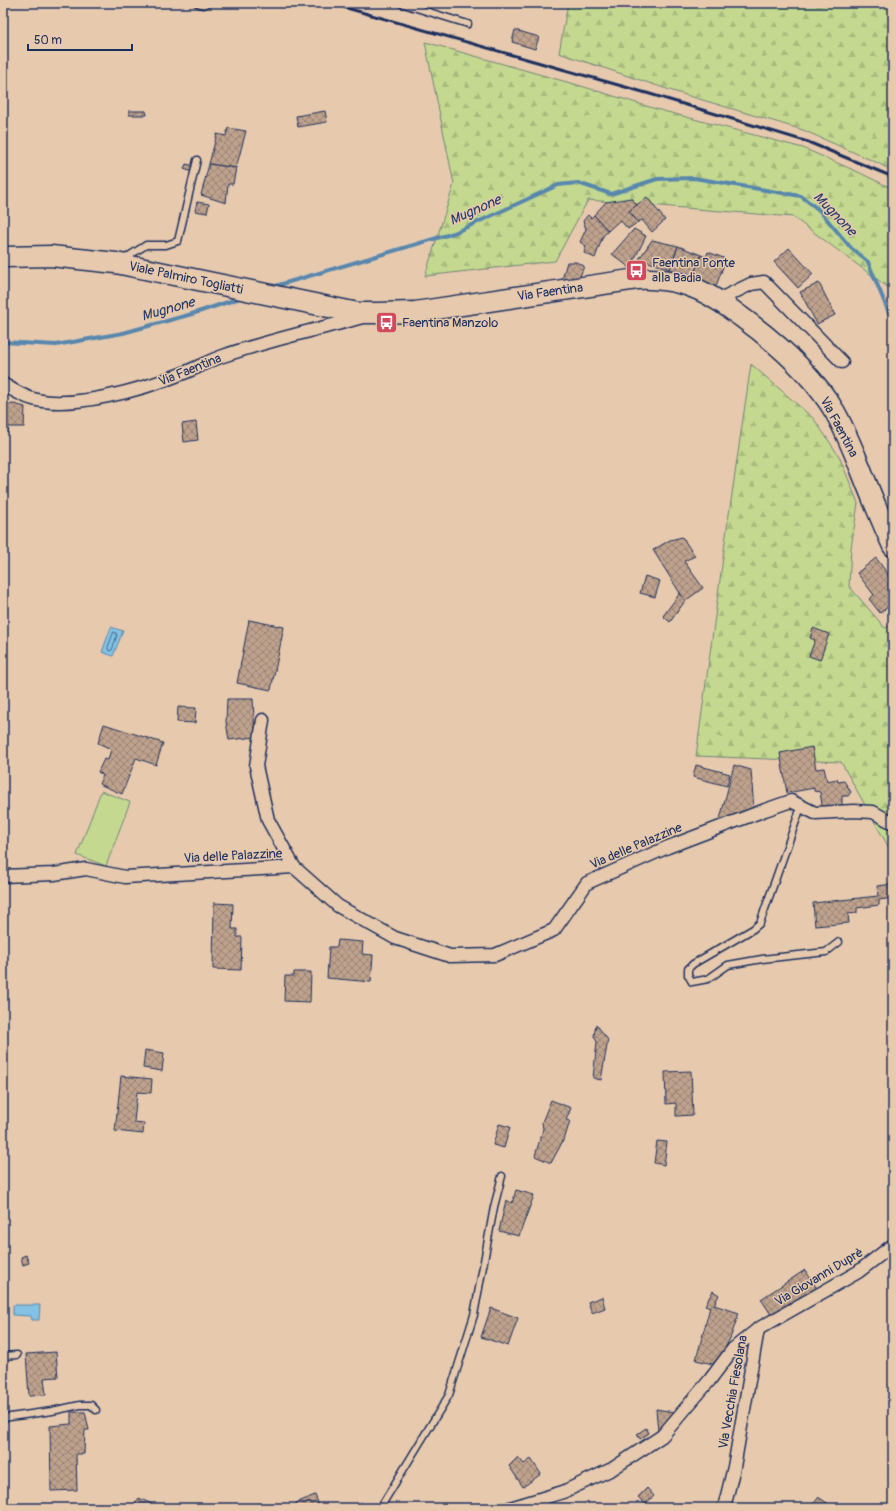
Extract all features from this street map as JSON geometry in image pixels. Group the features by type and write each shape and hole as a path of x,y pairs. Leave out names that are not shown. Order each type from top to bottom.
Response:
{"main road":[{"name":"Viale Palmiro Togliatti","path":"3,257 51,256 116,263 255,292"},
{"name":"Via Faentina","path":"255,292 358,313 378,313 415,312 642,279 672,281 698,290 718,300 757,329 798,364 819,389 835,413 847,437 893,546"}],"street":[{"path":"718,300 751,284 764,282 842,362"},
{"name":"Via Faentina","path":"3,384 20,394 34,399 60,402 124,393 153,385 241,350 378,313"},
{"path":"263,720 256,766 268,820 294,867"},
{"name":"Via delle Palazzine","path":"3,876 54,874 86,869 125,877 294,867 338,906 395,938 450,956 495,955 554,930 587,883 668,847 791,801 814,813 854,811 873,812 893,823"},
{"name":"Via Giovanni Duprè","path":"758,1329 858,1272 893,1245"},
{"name":"Via Vecchia Fiesolana","path":"510,1508 570,1489 612,1469 662,1436 709,1381 733,1349 758,1329"},
{"name":"Via Vecchia Fiesolana","path":"724,1508 734,1467 758,1329"}],"lane":[{"path":"197,3 203,5 208,3"},
{"path":"400,3 468,24"},
{"name":"Viale Palmiro Togliatti","path":"116,263 146,245 166,245 178,241 197,160"},
{"path":"801,806 760,923 753,929 693,964 688,969 688,975 692,982 700,982 708,979 728,965 762,959 826,952 839,942"},
{"path":"380,1508 449,1395 474,1315 494,1207 502,1176"},
{"path":"3,1356 17,1355"},
{"path":"3,1418 52,1411 80,1405 92,1405 96,1410"}],"green space":[{"path":"568,3 893,3 893,172 880,164 803,130 676,92 559,53"},
{"path":"425,42 656,109 803,148 893,189 893,291 793,217 588,200 555,261 425,276 454,184"},
{"path":"751,364 814,419 839,456 858,503 851,548 849,586 885,628 893,625 893,855 841,762 696,756"},
{"path":"101,791 130,802 106,866 77,855"}],"water":[{"path":"111,627 123,631 113,656 102,652"},
{"path":"13,1305 40,1305 39,1320 32,1320 31,1316 13,1315"}],"building":[{"path":"515,30 539,37 535,49 512,42"},
{"path":"129,111 146,111 147,115 129,115"},
{"path":"325,111 327,122 298,127 296,116"},
{"path":"228,128 246,131 236,168 209,164 217,134 226,136"},
{"path":"186,164 194,166 192,172 184,169"},
{"path":"209,164 236,168 233,184 228,184 226,203 201,195"},
{"path":"647,197 665,220 652,232 642,220 638,222 629,211"},
{"path":"631,198 637,205 629,211 638,222 628,229 620,220 608,231 594,215 606,202"},
{"path":"197,202 209,204 207,213 195,211"},
{"path":"588,215 591,218 594,215 608,231 603,236 595,258 584,253 586,246 580,242 586,229 583,221"},
{"path":"634,229 646,236 630,268 612,254"},
{"path":"652,240 678,246 670,269 639,259"},
{"path":"678,246 701,255 693,277 670,269"},
{"path":"789,248 813,274 798,288 774,262"},
{"path":"708,252 726,259 716,286 693,277 701,255 706,257"},
{"path":"567,262 576,262 584,266 579,279 561,283"},
{"path":"819,283 835,315 817,324 800,292"},
{"path":"14,404 25,407 24,427 8,427 8,432 3,432 3,405"},
{"path":"196,422 198,440 184,442 182,424"},
{"path":"682,537 695,556 684,561 703,588 685,601 653,550 670,540"},
{"path":"876,558 893,581 893,603 880,613 869,599 874,595 857,573"},
{"path":"645,576 660,581 655,597 640,593"},
{"path":"680,593 685,601 670,622 663,616"},
{"path":"249,620 284,627 271,690 237,683"},
{"path":"813,628 829,634 820,660 809,656 815,640 810,638"},
{"path":"227,699 253,699 255,737 229,740 226,722"},
{"path":"178,707 196,708 195,723 177,722"},
{"path":"104,724 163,743 156,765 136,758 122,794 99,784 103,775 98,772 104,759 108,760 111,749 98,743"},
{"path":"812,747 816,769 824,768 827,781 837,779 838,782 844,781 851,792 848,796 842,796 842,809 823,811 820,792 814,791 814,788 787,793 780,753"},
{"path":"696,765 730,774 727,786 693,777"},
{"path":"734,765 751,770 754,811 719,823"},
{"path":"893,884 893,898 879,900 879,905 857,908 857,913 848,914 849,923 815,926 813,903 878,896 877,886"},
{"path":"214,903 233,904 232,929 237,929 237,937 242,937 241,970 213,969"},
{"path":"338,940 363,942 362,954 373,955 371,982 327,978 329,947 337,947"},
{"path":"294,972 311,972 310,1002 284,1001 285,976 294,976"},
{"path":"596,1024 608,1040 601,1080 593,1078 597,1042 594,1036"},
{"path":"145,1050 164,1053 162,1071 143,1068"},
{"path":"691,1071 693,1115 676,1116 676,1103 666,1104 665,1072"},
{"path":"121,1076 152,1079 151,1093 137,1092 134,1122 144,1123 143,1134 115,1131"},
{"path":"551,1100 571,1108 566,1120 570,1121 565,1137 551,1163 535,1156 543,1129 542,1122"},
{"path":"499,1124 510,1127 504,1148 493,1145"},
{"path":"657,1141 667,1142 664,1165 654,1163"},
{"path":"516,1190 534,1195 519,1236 499,1231 506,1200 512,1203"},
{"path":"26,1255 29,1263 23,1265 21,1257"},
{"path":"805,1270 818,1290 772,1316 761,1299"},
{"path":"713,1291 719,1295 714,1305 739,1313 731,1336 717,1365 696,1360 710,1307 705,1305"},
{"path":"602,1297 605,1308 592,1313 588,1302"},
{"path":"491,1308 518,1318 508,1346 481,1337"},
{"path":"56,1352 58,1377 44,1378 46,1395 29,1396 26,1354"},
{"path":"682,1403 672,1423 658,1431 656,1409 674,1412"},
{"path":"71,1412 85,1412 89,1430 85,1430 84,1454 76,1454 77,1490 51,1491 50,1426 71,1424"},
{"path":"646,1428 649,1433 640,1439 637,1434"},
{"path":"518,1457 524,1464 531,1459 541,1474 523,1487 509,1466"},
{"path":"647,1488 654,1496 645,1504 638,1497"},
{"path":"315,1495 320,1508 298,1508 296,1503"},
{"path":"818,1497 835,1508 810,1508"},
{"path":"139,1498 160,1508 132,1508"},
{"path":"361,1502 366,1508 351,1508"}],"waterway":[{"name":"Mugnone","path":"272,287 454,233 558,185 578,183 611,194 657,179 694,178 801,196 819,210 851,248 868,262 893,323"},
{"name":"Mugnone","path":"3,342 56,345 123,333 192,314 243,297"}],"railway":[{"path":"329,3 650,94 808,142 893,177"}],"place":[{"name":"Faentina Ponte alla Badia","path":"636,270"},
{"name":"Faentina Manzolo","path":"386,323"}]}
